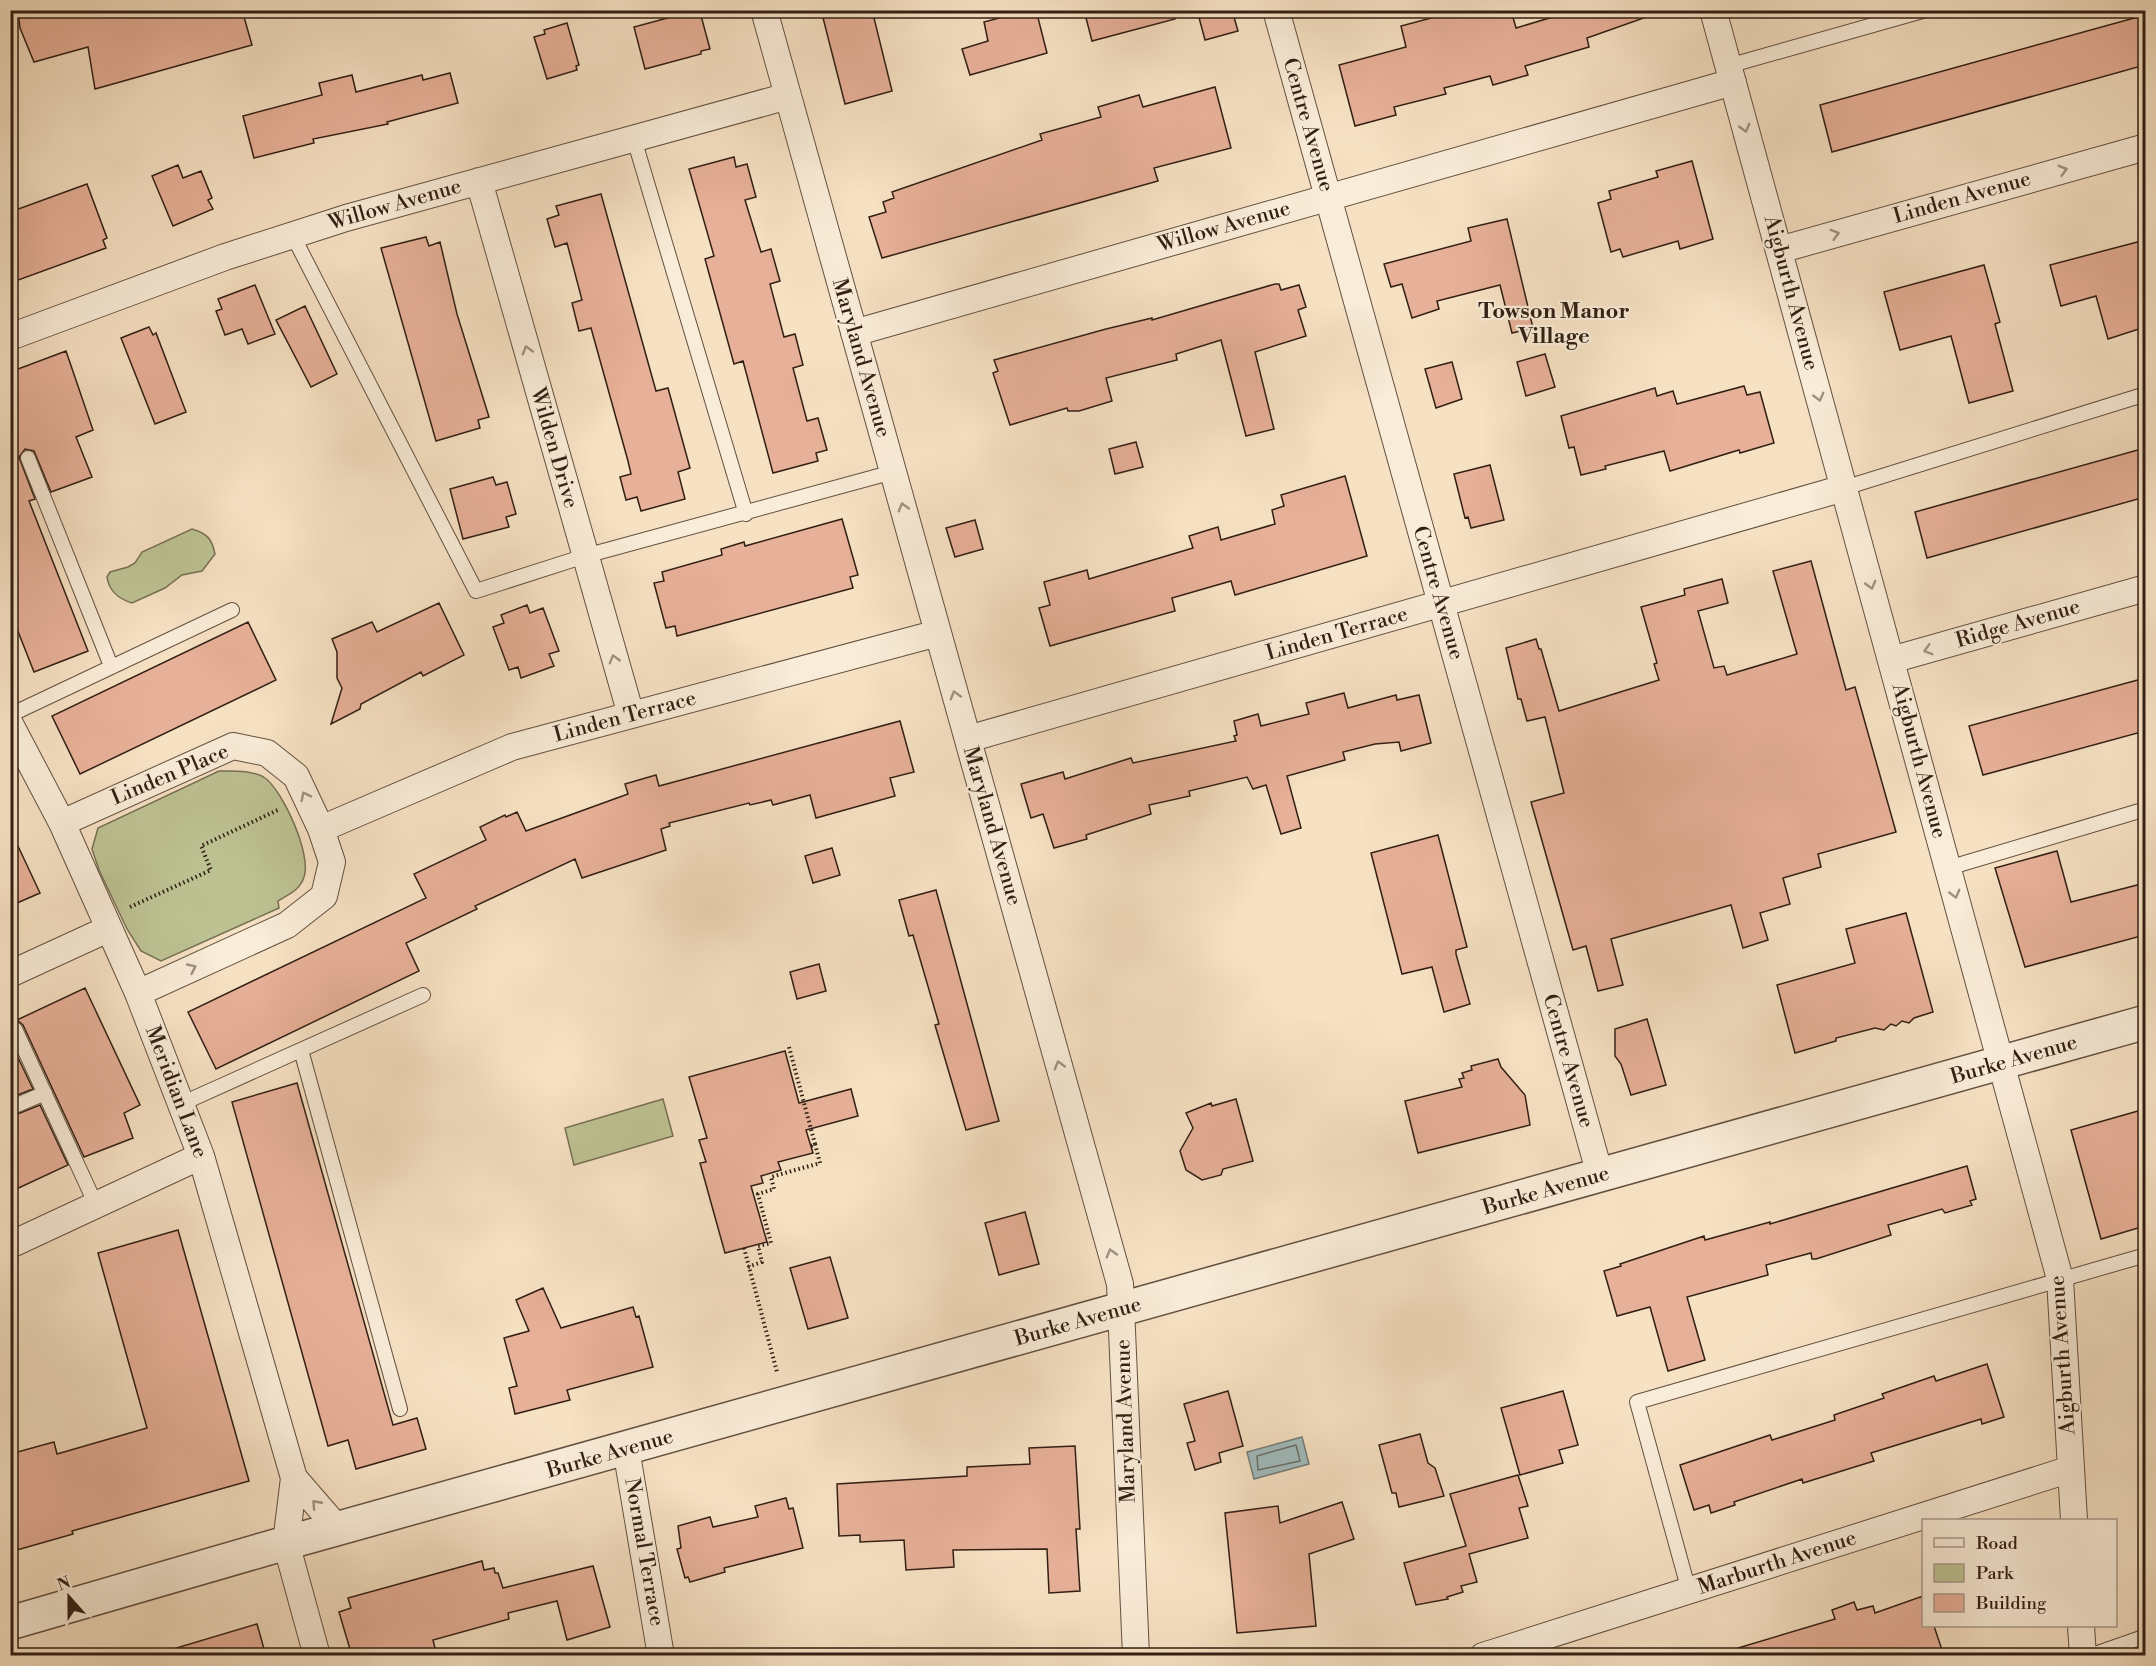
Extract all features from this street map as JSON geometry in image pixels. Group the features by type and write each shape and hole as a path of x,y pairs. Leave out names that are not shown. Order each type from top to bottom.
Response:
{"street":[{"name":"Maryland Avenue","path":"764,10 1120,1284 1136,1656"},
{"name":"Centre Avenue","path":"1276,10 1600,1175"},
{"name":"Aigburth Avenue","path":"1713,10 2060,1279 2074,1519"},
{"name":"Willow Avenue","path":"854,333 1328,197 1730,74"},
{"name":"Willow Avenue","path":"10,337 292,234 788,96"},
{"name":"Linden Avenue","path":"1779,250 2145,147"},
{"name":"Wilden Drive","path":"479,181 631,715"},
{"name":"Linden Terrace","path":"968,739 1844,488"},
{"name":"Ridge Avenue","path":"1891,660 2145,588"},
{"name":"Linden Terrace","path":"321,828 512,747 938,633"},
{"name":"Meridian Lane","path":"10,724 62,824 138,993 183,1103 201,1156 294,1478 286,1543"},
{"name":"Linden Place","path":"62,824 232,746 267,753 296,776 321,828 332,862 324,896 287,925 138,993"},
{"path":"10,974 108,929"},
{"name":"Burke Avenue","path":"10,1623 286,1543 2145,1022"},
{"path":"10,1245 201,1156"},
{"name":"Normal Terrace","path":"626,1449 662,1656"},
{"name":"Marburth Avenue","path":"1483,1656 2071,1468"},
{"name":"Meridian Lane","path":"294,1478 339,1530"},
{"path":"286,1543 317,1656"},
{"path":"2081,1627 2083,1656"}],"lane":[{"path":"1730,74 1926,10"},
{"path":"634,139 746,514"},
{"path":"292,234 476,591 585,556 746,514 893,472"},
{"path":"1844,488 2145,394"},
{"path":"28,458 111,666"},
{"path":"10,716 232,610"},
{"path":"1948,868 2145,809"},
{"path":"183,1103 423,995"},
{"path":"15,1029 96,1205"},
{"path":"301,1050 400,1409"},
{"path":"10,1108 45,1093"},
{"path":"1689,1591 1637,1402 2145,1255"},
{"path":"2089,1656 2145,1636"}],"path":[{"path":"129,907 211,870 201,846 306,797"},
{"path":"748,1267 762,1262 758,1246 771,1243 758,1194 774,1189 771,1177 820,1163 813,1145 789,1047"},
{"path":"744,1248 779,1379"}],"green space":[{"path":"192,529 202,532 214,549 215,554 202,571 182,575 165,588 132,603 119,597 112,590 107,577 110,572 128,567 135,563 142,552"},
{"path":"219,771 255,774 265,778 272,785 287,809 300,839 304,854 304,877 297,888 278,901 279,908 161,961 141,951 127,929 99,870 92,849 98,828"},
{"path":"663,1099 673,1136 574,1165 565,1128"}],"water":[{"path":"1302,1437 1309,1464 1254,1479 1247,1452"}],"building":[{"path":"18,10 242,10 252,45 95,89 88,47 34,62 20,28"},
{"path":"821,10 872,10 892,91 845,104"},
{"path":"1036,10 1047,53 970,75 962,49 988,41 984,22"},
{"path":"1100,10 1174,10 1175,19 1092,41 1085,14"},
{"path":"1197,10 1232,10 1238,31 1205,40"},
{"path":"1461,10 1511,10 1516,28 1576,10 1655,10 1655,14 1587,38 1589,47 1525,66 1528,75 1493,85 1490,76 1444,88 1446,94 1394,107 1396,115 1355,126 1339,65 1406,47 1401,26"},
{"path":"690,12 691,14 700,12 710,49 701,51 701,54 645,69 634,27"},
{"path":"2145,15 2145,65 1832,152 1820,105"},
{"path":"567,23 579,65 576,66 577,70 547,79 534,37 545,34 544,30"},
{"path":"450,73 458,103 387,122 388,124 313,139 314,143 254,158 243,116 322,95 319,83 352,75 356,92 422,75 423,80"},
{"path":"1215,87 1231,148 1154,168 1158,181 882,258 869,217 886,212 883,202 894,198 892,192 1042,140 1040,134 1101,117 1098,107 1139,95 1143,107"},
{"path":"734,157 736,167 747,164 756,197 745,200 761,252 771,249 780,281 770,284 784,337 795,334 803,365 793,368 807,421 818,418 827,450 816,453 818,461 773,473 743,361 734,364 705,259 714,256 689,169"},
{"path":"1692,161 1713,239 1680,249 1678,241 1623,257 1620,249 1611,252 1598,203 1611,199 1609,191 1658,177 1656,171"},
{"path":"178,165 183,178 201,171 212,198 208,200 213,209 173,226 152,176"},
{"path":"87,184 107,238 103,240 106,248 10,283 10,212"},
{"path":"601,194 656,391 668,388 690,468 678,472 685,499 641,511 637,497 626,500 620,477 631,474 591,328 579,331 572,303 582,300 567,243 555,247 547,219 559,215 556,206"},
{"path":"1507,219 1533,328 1512,333 1500,285 1437,301 1439,309 1412,318 1402,284 1391,287 1384,264 1471,241 1468,228"},
{"path":"426,237 429,246 440,242 457,314 489,417 478,420 480,428 436,441 381,248"},
{"path":"2145,240 2145,327 2108,339 2096,296 2061,306 2050,265"},
{"path":"1984,265 2000,322 1995,324 2013,391 1969,403 1951,336 1900,350 1884,292"},
{"path":"1279,284 1281,290 1299,285 1306,307 1298,310 1306,336 1255,352 1274,429 1246,436 1221,340 1176,354 1177,360 1106,378 1112,401 1079,411 1068,411 1067,408 1010,425 993,373 998,371 994,360 1106,329 1152,318 1152,320"},
{"path":"255,285 275,334 248,344 242,329 225,335 216,311 222,309 218,299"},
{"path":"305,306 337,374 311,387 276,320"},
{"path":"149,327 153,335 156,333 186,412 155,424 121,338"},
{"path":"66,351 93,430 76,437 92,477 51,492 34,451 25,449 19,457 35,499 29,501 88,651 34,672 10,611 10,372"},
{"path":"1545,354 1555,387 1526,396 1517,362"},
{"path":"1452,362 1462,399 1436,408 1425,369"},
{"path":"1744,386 1747,395 1760,392 1774,443 1740,453 1739,450 1670,471 1664,451 1605,466 1606,469 1581,475 1574,447 1569,448 1561,416 1655,388 1657,396 1673,391 1677,404"},
{"path":"1136,442 1143,467 1115,474 1109,449"},
{"path":"2145,448 2145,497 1927,558 1915,512"},
{"path":"1490,465 1504,520 1471,528 1468,517 1465,518 1454,474"},
{"path":"1345,476 1367,556 1235,595 1231,581 1172,598 1175,611 1050,646 1039,608 1050,605 1044,582 1087,570 1089,579 1193,548 1189,536 1218,527 1221,540 1275,524 1272,510 1284,506 1281,495"},
{"path":"493,477 496,485 507,482 516,514 506,517 509,527 463,539 450,489"},
{"path":"842,519 858,575 850,577 853,588 677,636 675,626 666,628 654,583 664,581 662,572 722,555 721,549 744,542 745,546"},
{"path":"975,520 983,549 955,557 946,528"},
{"path":"1811,561 1846,690 1855,687 1896,832 1818,854 1821,867 1783,878 1790,904 1760,913 1768,940 1743,948 1731,905 1611,939 1623,985 1598,991 1586,946 1573,950 1531,802 1564,793 1545,717 1527,721 1521,699 1518,699 1506,648 1536,639 1559,711 1659,680 1654,664 1657,663 1641,607 1685,595 1684,589 1722,579 1728,603 1698,611 1714,668 1724,666 1727,675 1797,654 1773,571"},
{"path":"439,603 464,655 423,676 421,672 361,704 360,709 331,724 342,688 337,678 337,652 332,639 372,622 377,632"},
{"path":"527,605 530,613 543,608 559,651 549,654 554,666 521,678 518,667 509,670 493,627 504,623 501,615"},
{"path":"248,622 276,680 80,774 52,716"},
{"path":"2145,678 2145,731 1983,775 1969,726"},
{"path":"1344,693 1348,708 1396,695 1397,700 1419,695 1431,743 1401,751 1399,742 1375,744 1343,752 1345,760 1287,776 1301,828 1281,834 1266,785 1253,789 1247,777 1189,791 1190,796 1149,805 1151,814 1086,835 1087,839 1054,848 1043,814 1031,818 1021,784 1063,772 1065,779 1131,758 1133,763 1236,741 1234,721 1258,714 1261,726 1309,714 1306,703"},
{"path":"900,721 914,772 890,778 895,796 816,818 810,795 773,805 771,800 750,805 749,803 669,823 670,826 661,829 666,850 582,878 575,859 475,906 477,909 406,943 419,971 216,1069 188,1012 426,898 414,874 486,840 480,827 505,815 506,817 517,812 526,831 628,794 625,784 656,775 659,786"},
{"path":"10,829 40,893 10,906"},
{"path":"1438,835 1467,947 1456,950 1456,954 1470,1004 1444,1012 1432,967 1402,974 1371,853"},
{"path":"832,848 840,875 813,883 805,856"},
{"path":"2057,851 2071,902 2145,883 2145,935 2025,967 1995,868"},
{"path":"936,890 999,1121 966,1130 935,1025 939,1024 913,935 909,936 899,900"},
{"path":"1906,913 1933,1012 1914,1018 1909,1023 1902,1021 1896,1026 1891,1024 1884,1030 1875,1028 1836,1038 1836,1041 1795,1053 1777,985 1855,963 1846,929"},
{"path":"819,964 826,991 797,999 790,972"},
{"path":"85,988 140,1105 124,1113 133,1138 84,1157 23,1025 17,1020"},
{"path":"1647,1019 1666,1085 1631,1095 1621,1064 1615,1056 1615,1029"},
{"path":"10,1041 33,1089 10,1098"},
{"path":"785,1051 799,1103 851,1089 858,1116 806,1130 813,1153 778,1162 781,1170 761,1176 763,1183 751,1186 767,1242 725,1253 700,1163 706,1162 699,1140 707,1138 689,1077"},
{"path":"1498,1059 1501,1067 1525,1095 1530,1125 1418,1153 1405,1101 1462,1087 1459,1079 1464,1078 1462,1073 1472,1070 1471,1066"},
{"path":"297,1083 393,1425 417,1418 426,1449 356,1469 348,1440 328,1446 232,1102"},
{"path":"1236,1099 1253,1161 1223,1169 1221,1175 1202,1180 1186,1170 1180,1151 1193,1128 1186,1113 1211,1103 1212,1106"},
{"path":"40,1105 68,1165 10,1192 10,1117"},
{"path":"2145,1109 2145,1226 2101,1239 2071,1130"},
{"path":"1967,1166 1976,1199 1970,1201 1972,1205 1945,1213 1942,1209 1888,1225 1891,1235 1816,1259 1812,1259 1811,1253 1766,1265 1768,1275 1687,1297 1705,1360 1668,1371 1650,1307 1617,1316 1604,1271 1621,1266 1620,1264 1704,1236 1705,1240 1770,1222 1770,1224"},
{"path":"1025,1212 1039,1264 999,1275 985,1223"},
{"path":"178,1230 249,1481 72,1531 73,1534 10,1552 10,1454 54,1442 57,1454 147,1428 98,1253"},
{"path":"830,1257 848,1318 808,1329 790,1268"},
{"path":"543,1288 561,1328 633,1307 636,1317 639,1316 653,1367 567,1390 570,1400 515,1414 509,1388 517,1386 504,1338 529,1331 516,1300"},
{"path":"1987,1364 2004,1417 1982,1424 1981,1419 1871,1453 1874,1461 1803,1483 1802,1479 1734,1502 1735,1505 1711,1513 1709,1505 1694,1510 1680,1465 1770,1435 1772,1440 1835,1420 1834,1415 1884,1398 1882,1394 1934,1376 1936,1381"},
{"path":"1228,1391 1243,1446 1219,1453 1221,1462 1195,1470 1187,1443 1195,1441 1184,1404"},
{"path":"1563,1391 1578,1445 1559,1450 1563,1463 1520,1475 1501,1408"},
{"path":"1420,1434 1428,1463 1435,1468 1444,1496 1399,1507 1396,1493 1392,1493 1379,1445"},
{"path":"1075,1446 1080,1529 1076,1529 1080,1591 1049,1593 1047,1549 953,1550 954,1567 906,1570 904,1540 860,1542 860,1535 839,1536 837,1484 967,1476 967,1467 1030,1464 1029,1448"},
{"path":"1518,1475 1528,1506 1519,1508 1528,1538 1469,1554 1477,1582 1461,1586 1463,1592 1447,1597 1448,1599 1416,1605 1404,1563 1466,1546 1450,1494"},
{"path":"786,1498 789,1509 793,1508 803,1548 724,1568 725,1572 690,1582 688,1577 685,1578 677,1549 681,1548 678,1526 710,1517 713,1527 758,1517 755,1506"},
{"path":"1342,1502 1354,1539 1309,1554 1316,1626 1237,1633 1225,1513 1278,1506 1280,1523"},
{"path":"482,1561 484,1570 494,1568 495,1573 498,1573 503,1588 593,1566 610,1627 567,1640 557,1601 508,1613 509,1619 433,1640 437,1656 352,1656 339,1612 351,1608 348,1598"},
{"path":"1922,1596 1922,1627 1934,1627 1944,1656 1739,1656 1738,1648 1835,1619 1832,1610 1854,1602 1857,1610 1873,1606 1875,1613"},
{"path":"257,1624 266,1656 174,1656 173,1649"}],"district":[{"name":"Towson Manor Village","path":"1554,324"}]}
